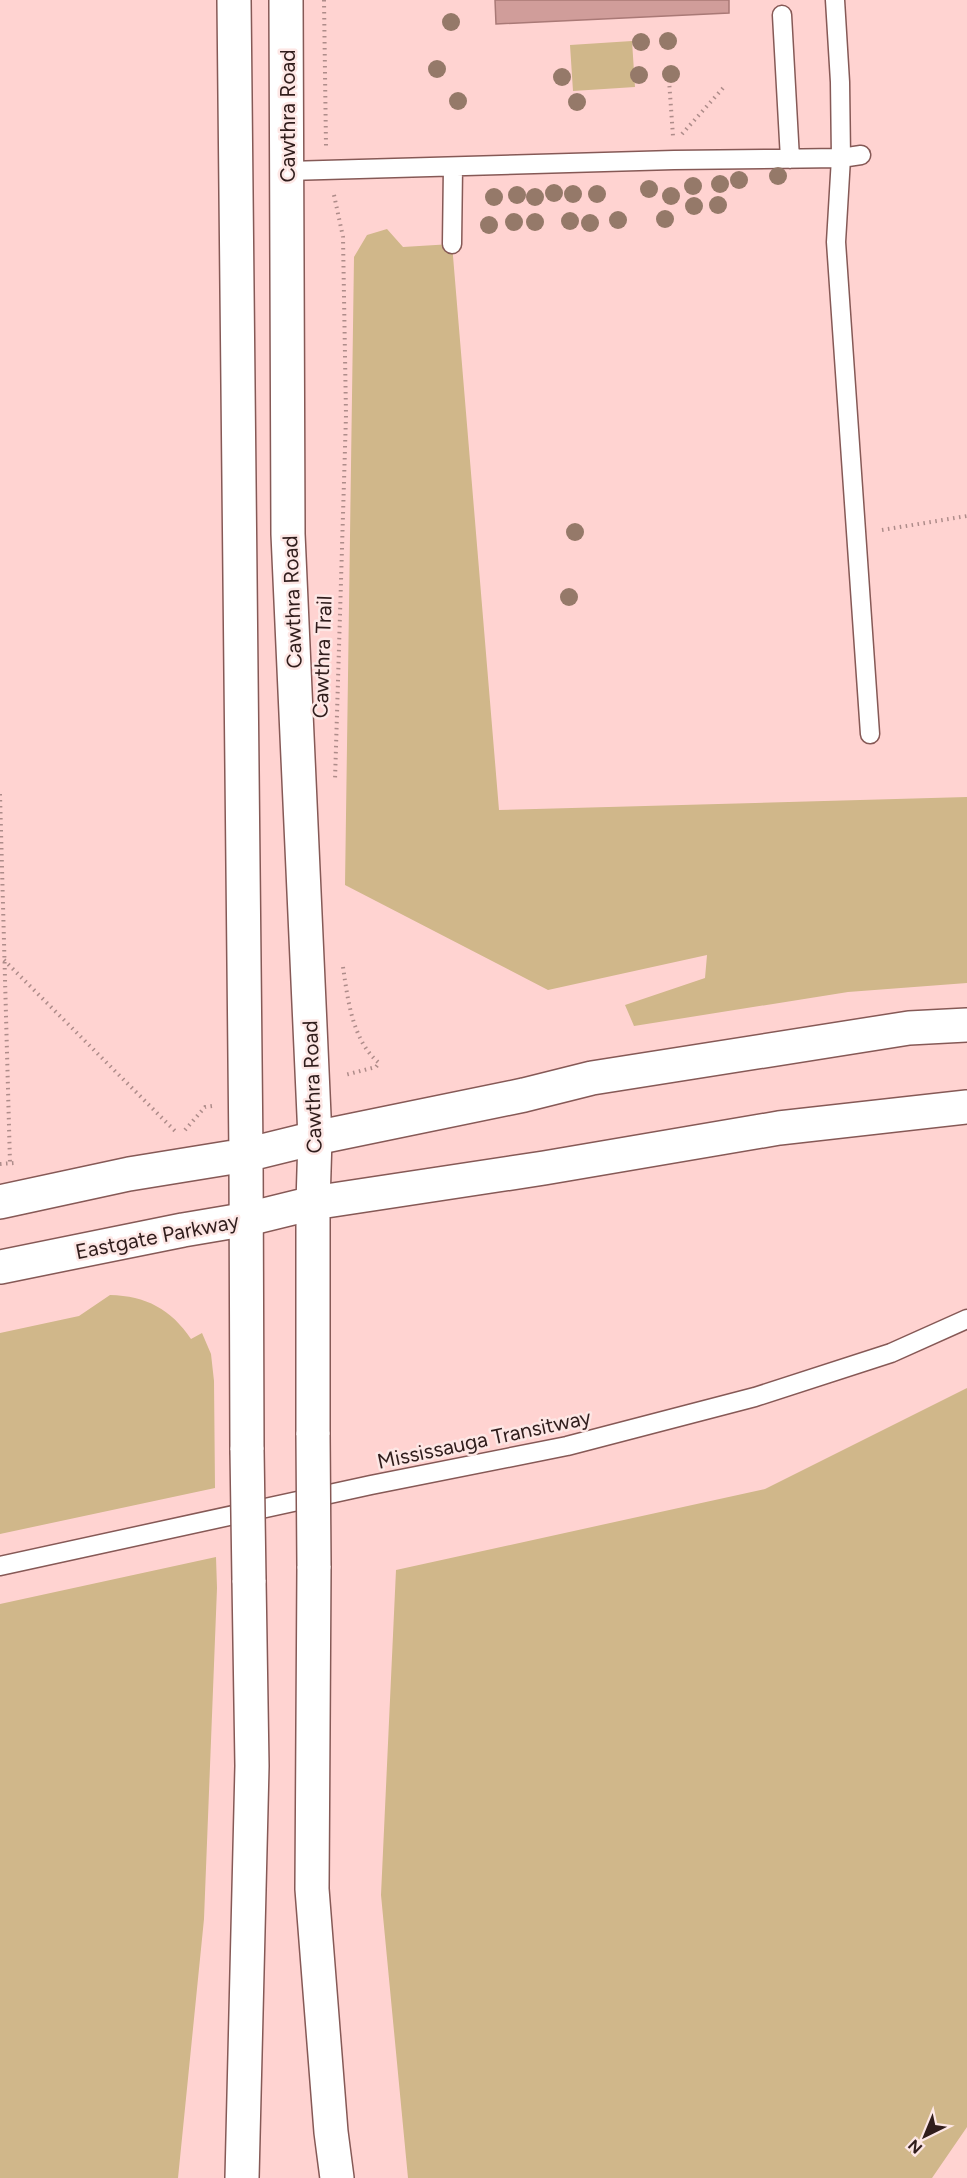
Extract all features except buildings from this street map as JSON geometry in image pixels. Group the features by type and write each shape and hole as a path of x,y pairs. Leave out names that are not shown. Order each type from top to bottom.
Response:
{"main road":[{"path":"234,0 252,1766 242,2178"},
{"name":"Cawthra Road","path":"286,0 288,534 315,1138 312,1889 331,2132 337,2178"},
{"path":"0,1202 129,1174 246,1155 315,1138 524,1095 592,1078 909,1028 967,1025"},
{"name":"Eastgate Parkway","path":"0,1267 248,1219 313,1203 532,1170 779,1128 967,1107"}],"lane":[{"path":"835,0 840,82 841,158 836,242 870,734"},
{"path":"782,15 790,159"},
{"path":"288,171 674,160 841,158 861,155"},
{"path":"452,244 453,167"},
{"name":"Mississauga Transitway","path":"0,1566 371,1485 567,1446 755,1397 891,1353 967,1319"}],"path":[{"path":"324,0 326,155"},
{"path":"669,80 674,160"},
{"path":"680,136 724,87"},
{"name":"Cawthra Trail","path":"335,788 346,415 343,237"},
{"path":"856,534 967,516"},
{"path":"0,794 10,1163"},
{"path":"4,960 179,1136"},
{"path":"342,961 349,1008 369,1054 379,1063 376,1067"}],"shaded area":[{"path":"632,41 635,87 573,91 570,45"},
{"path":"387,229 403,247 452,244 499,810 967,797 967,983 848,992 634,1026 625,1005 705,978 707,955 548,990 345,885 354,257 367,235"},
{"path":"110,1295 135,1298 156,1306 175,1320 191,1339 202,1333 211,1354 214,1381 215,1488 0,1534 0,1333 79,1316"},
{"path":"967,1388 967,2127 932,2178 408,2178 381,1895 396,1570 765,1489"},
{"path":"216,1557 217,1588 204,1919 178,2178 0,2178 0,1604"}]}
